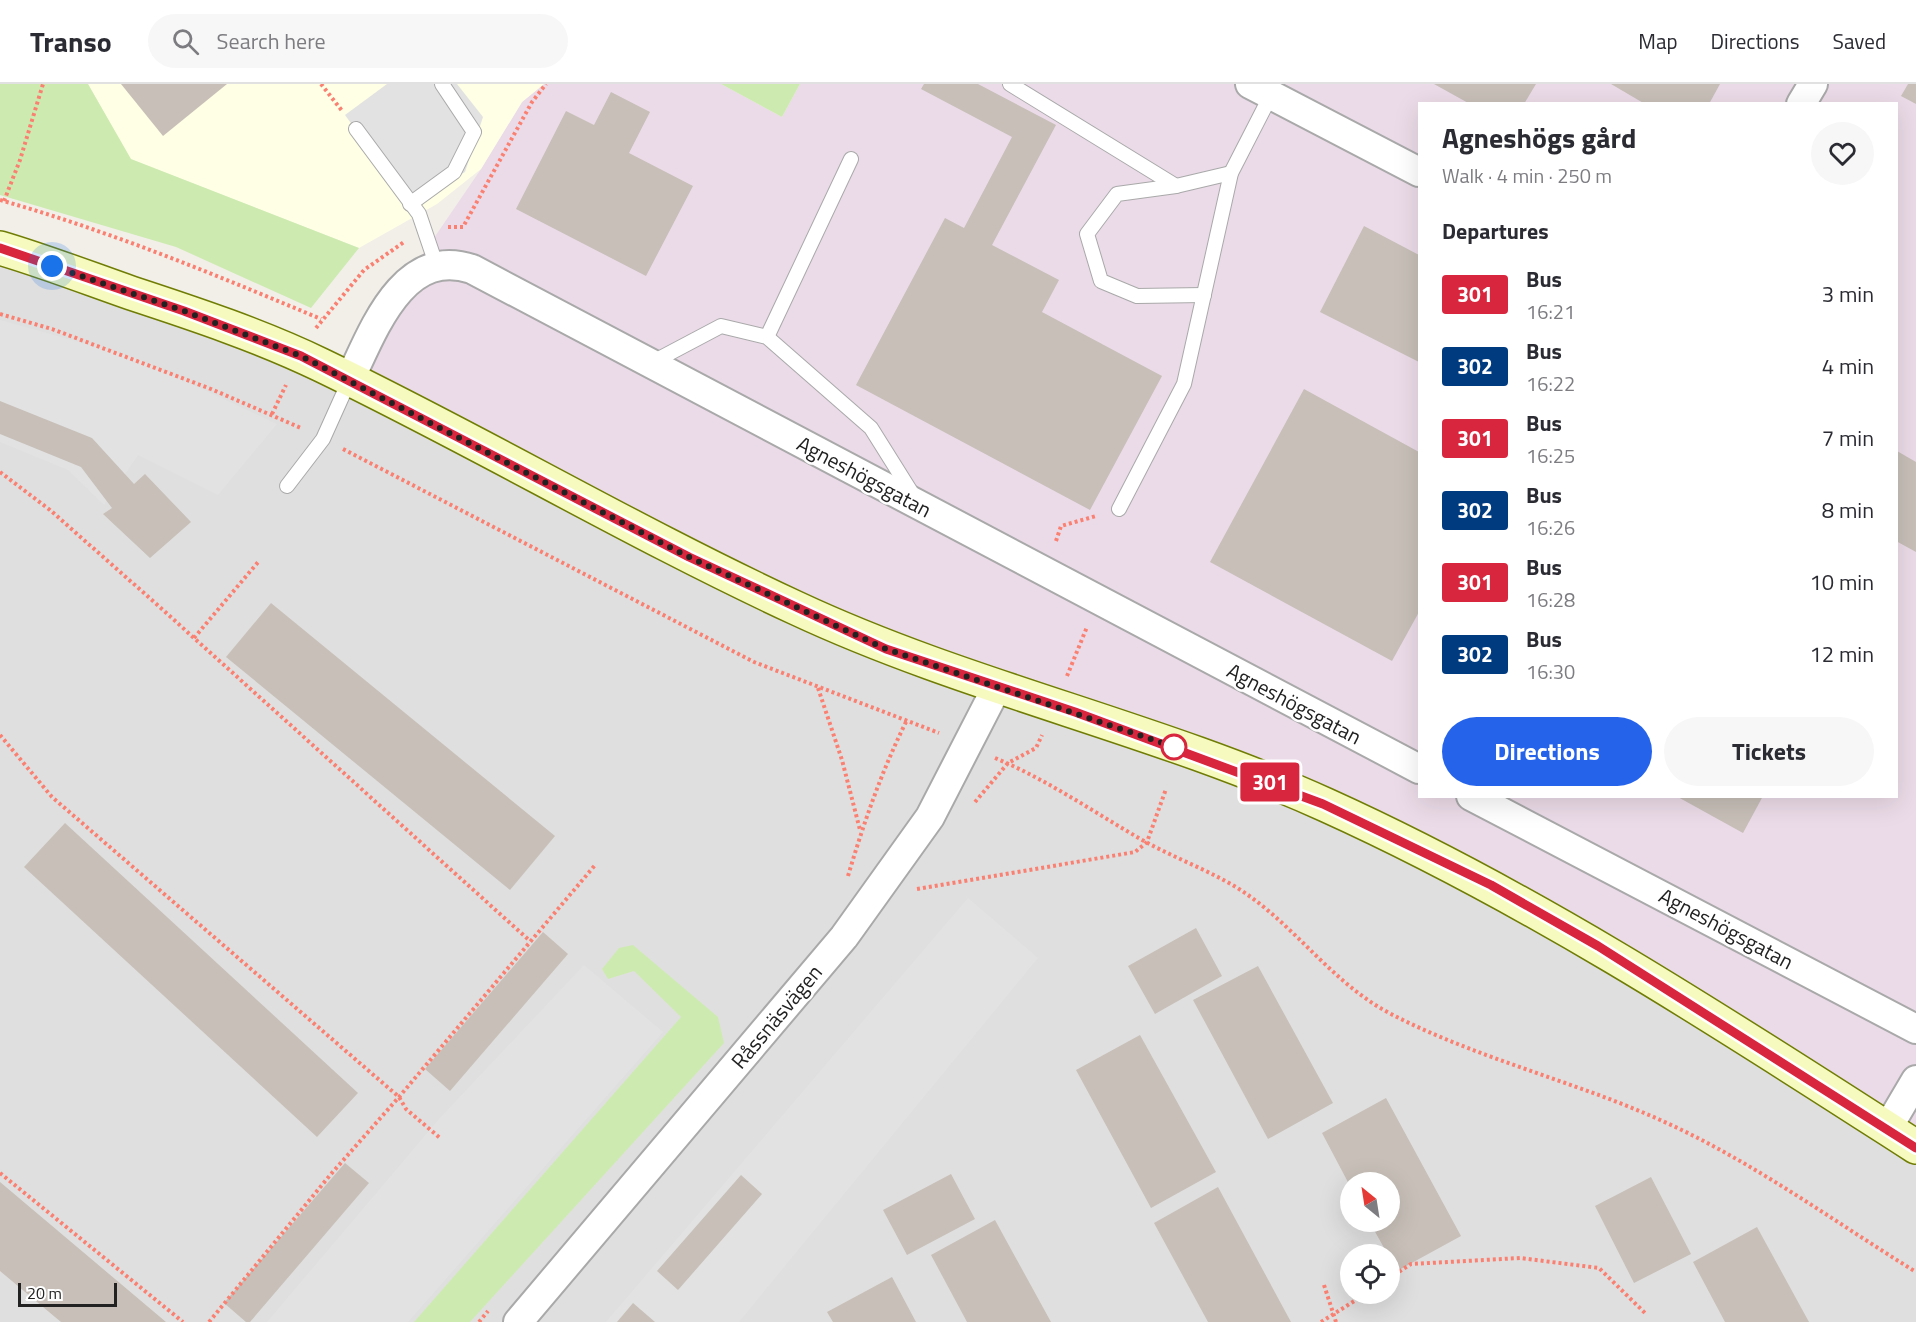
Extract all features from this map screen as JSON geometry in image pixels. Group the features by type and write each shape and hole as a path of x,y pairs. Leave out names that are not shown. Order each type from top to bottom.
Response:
{"street":[{"path":"1802,102 1813,84"},
{"path":"1271,90 1418,171"},
{"path":"0,248 184,311 301,356 689,557 796,609 886,649 998,685 1256,776 1314,800 1491,885 1598,946 1916,1147"},
{"name":"Agneshögsgatan","path":"350,380 390,302 416,276 437,267 460,265 472,269 1418,768"},
{"name":"Råssnäsvägen","path":"518,1322 844,937 930,817 998,685"},
{"name":"Agneshögsgatan","path":"1475,798 1916,1029"},
{"path":"1887,1129 1916,1080"}],"lane":[{"path":"410,204 454,172 474,132 442,84"},
{"path":"1010,84 1176,186"},
{"path":"1119,509 1184,384 1232,173 1271,90"},
{"path":"356,129 419,214 437,267"},
{"path":"767,337 851,159"},
{"path":"1204,295 1137,296 1101,281 1087,234 1118,194 1176,186 1232,173"},
{"path":"650,364 721,326 767,337 871,428 921,507"},
{"path":"287,486 323,439 350,380"}],"path":[{"path":"43,84 20,160 2,201 212,273 321,319"},
{"path":"321,84 356,129"},
{"path":"0,314 52,329 272,414 754,662 907,720 1022,769 1147,842 1248,895 1357,992 1390,1013 1460,1046 1605,1097 1669,1124 1729,1155 1916,1272"},
{"path":"0,472 50,510 530,940"},
{"path":"1044,573 1061,526 1119,509"},
{"path":"194,638 259,561"},
{"path":"818,687 842,760 861,832"},
{"path":"847,879 861,832 890,754 907,720"},
{"path":"0,735 51,797 399,1097 406,1109 440,1138"},
{"path":"917,889 1047,865 1121,856 1135,852 1147,842 1166,789"},
{"path":"209,1322 331,1174 596,864"},
{"path":"0,1173 183,1322"},
{"path":"1400,1271 1411,1264 1520,1258 1599,1268 1645,1312"},
{"path":"1324,1285 1335,1322"},
{"path":"479,1322 494,1304"},
{"path":"1321,1322 1351,1304"}],"shaded area":[{"path":"88,84 544,84 522,102 481,169 437,204 359,248 130,159"},
{"path":"387,84 457,84 483,117 465,172 410,204 345,115"},
{"path":"544,84 721,84 782,117 800,84 1916,84 1916,1135 1492,885 825,611 348,364 481,169 522,102"},
{"path":"0,241 1019,681 1659,977 1916,1145 1916,1322 0,1322"},
{"path":"0,320 136,358 277,424 218,495 138,455 104,505 68,470 0,442"},
{"path":"968,898 1038,958 739,1322 606,1322"},
{"path":"584,965 663,1032 408,1322 267,1322 439,1119"}],"green space":[{"path":"0,84 88,84 131,159 359,248 311,308 176,247 0,195"},
{"path":"721,84 800,84 782,117"},
{"path":"633,945 718,1017 724,1043 470,1322 414,1322 681,1017 634,971 608,979 602,969 619,948"}],"building":[{"path":"121,84 227,84 163,136"},
{"path":"924,84 978,84 1056,125 992,245 1059,280 1042,312 1162,376 1090,510 856,385 945,218 964,228 1012,137 921,89"},
{"path":"1434,84 1536,84 1525,102 1466,102"},
{"path":"1611,84 1720,84 1710,102 1642,102"},
{"path":"1908,84 1916,84 1916,104 1901,96"},
{"path":"611,92 650,112 629,153 693,186 646,276 516,209 566,111 594,125"},
{"path":"1364,226 1418,254 1418,361 1320,312"},
{"path":"1304,389 1418,451 1418,614 1392,661 1210,562"},
{"path":"0,401 92,438 134,484 145,474 191,522 150,558 103,514 112,508 81,467 0,434"},
{"path":"1898,452 1916,462 1916,552 1898,542"},
{"path":"271,603 555,836 510,890 226,657"},
{"path":"1680,798 1762,798 1743,833"},
{"path":"65,823 358,1093 317,1137 24,867"},
{"path":"1196,928 1222,976 1155,1014 1128,966"},
{"path":"543,932 568,954 450,1091 425,1069"},
{"path":"1258,966 1333,1103 1268,1139 1193,1000"},
{"path":"1140,1035 1216,1172 1151,1208 1076,1070"},
{"path":"1386,1098 1461,1236 1400,1269 1400,1244 1382,1244 1375,1232 1400,1232 1400,1172 1343,1172 1322,1133"},
{"path":"345,1163 369,1183 250,1322 246,1322 224,1303"},
{"path":"951,1174 975,1219 907,1255 883,1210"},
{"path":"741,1175 762,1194 678,1290 657,1271"},
{"path":"1651,1177 1691,1254 1634,1283 1595,1206"},
{"path":"0,1182 166,1322 61,1322 0,1271"},
{"path":"1218,1187 1291,1322 1208,1322 1154,1223"},
{"path":"995,1220 1051,1322 967,1322 931,1255"},
{"path":"1757,1227 1809,1322 1725,1322 1693,1262"},
{"path":"892,1277 916,1322 833,1322 827,1312"},
{"path":"633,1303 655,1322 617,1322"}],"bus line":[{"name":"301","path":"0,248 184,311 324,366 689,557 796,609 886,649 998,685 1256,776 1323,804 1491,885 1598,946 1916,1148"}],"route":[{"path":"52,266 184,311 324,366 689,557 796,609 886,649 998,685 1174,747"}]}
